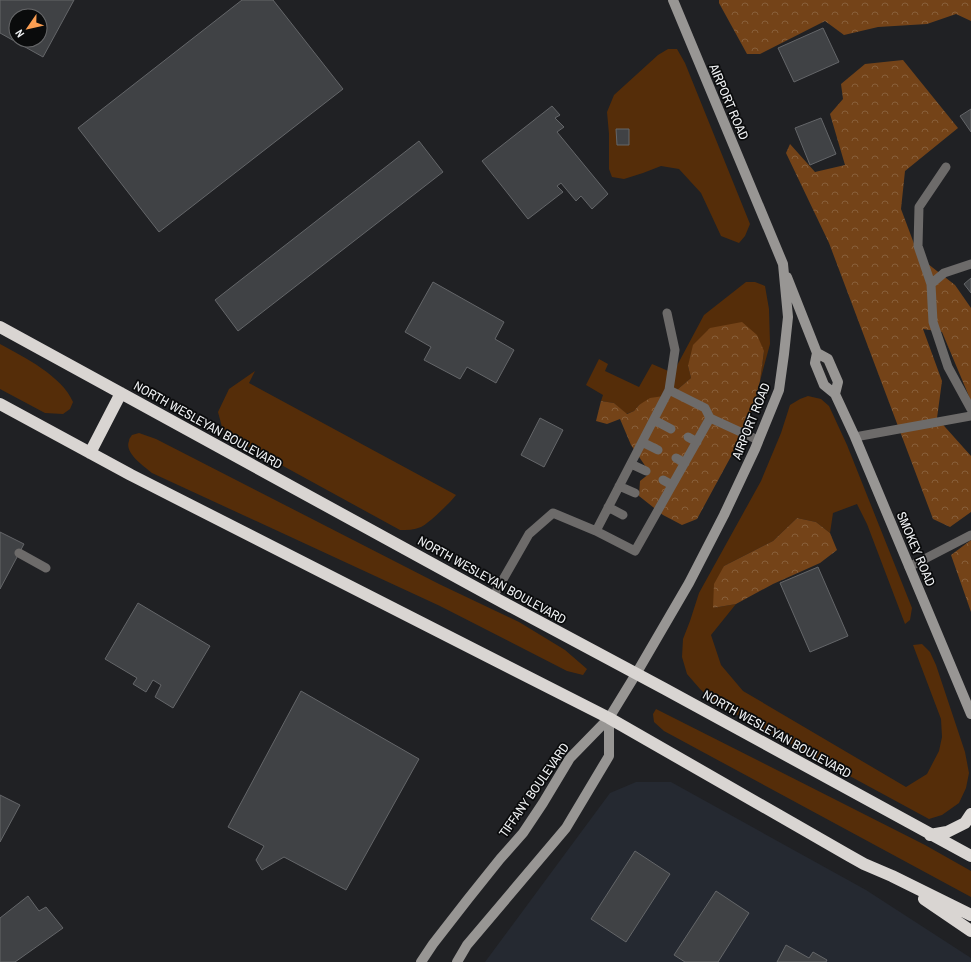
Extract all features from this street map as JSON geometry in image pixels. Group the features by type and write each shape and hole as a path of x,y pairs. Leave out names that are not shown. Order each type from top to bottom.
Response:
{"highway":[{"name":"NORTH WESLEYAN BOULEVARD","path":"0,327 493,597 971,856"},
{"path":"90,452 121,393"},
{"path":"0,404 138,479 609,718 864,864 892,876 971,915"},
{"path":"930,834 947,832 965,823 971,814"},
{"path":"892,876 971,931"}],"main road":[{"name":"AIRPORT ROAD","path":"609,718 689,583 724,515 758,440 779,390 788,317 783,264 673,0"},
{"name":"SMOKEY ROAD","path":"783,264 816,352 815,363 824,385 835,394 855,436 971,714"},
{"name":"TIFFANY BOULEVARD","path":"421,962 468,899 500,859 523,834 570,758 609,718"},
{"path":"457,962 467,945 566,828 609,756 609,718"}],"lane":[{"path":"946,167 919,207 918,246 931,284 933,322 948,367 971,409"},
{"path":"931,284 944,273 971,264"},
{"path":"596,531 669,390 675,350 667,313"},
{"path":"669,390 705,408 710,418 758,440"},
{"path":"855,436 971,416"},
{"path":"493,597 529,534 553,513 596,531 635,551 644,525 656,504 672,485 710,418"},
{"path":"654,420 671,429"},
{"path":"688,438 697,442"},
{"path":"642,442 658,450"},
{"path":"676,458 685,463"},
{"path":"631,464 646,471"},
{"path":"663,480 672,485"},
{"path":"619,486 635,493"},
{"path":"608,507 623,515"},
{"path":"909,567 971,535"},
{"path":"19,553 46,568"}],"shaded area":[{"path":"668,49 677,49 685,63 750,224 745,236 739,243 721,236 701,193 679,169 661,166 624,179 612,177 609,169 609,134 607,112 614,95 658,55"},
{"path":"746,282 755,282 765,286 769,309 770,344 760,381 764,351 688,366 691,378 671,395 639,405 634,411 626,414 614,403 601,401 603,395 586,385 599,359 608,364 605,371 639,387 652,364 673,373 704,315"},
{"path":"0,344 41,368 60,384 68,393 73,402 70,409 63,414 45,413 0,389"},
{"path":"255,371 249,383 456,495 421,527 416,529 400,530 232,438 222,427 218,412 229,389"},
{"path":"808,396 821,399 829,406 847,445 912,608 910,620 905,624 867,524 857,504 833,513 830,533 816,522 797,518 773,541 724,566 713,608 736,604 711,635 721,665 743,691 906,787 927,774 939,751 942,737 941,719 913,645 922,644 930,652 936,665 965,752 969,773 966,788 959,803 942,815 929,819 715,703 687,674 682,657 683,639 699,593 761,481 781,433 790,405"},
{"path":"139,433 156,439 439,584 519,622 565,650 587,669 583,675 567,671 440,606 152,473 132,455 129,450 128,446 130,438 132,435"},
{"path":"656,709 925,845 971,871 971,897 664,731 654,722 653,714"},
{"path":"636,782 671,782 866,890 971,958 971,962 485,962 610,793"}],"green space":[{"path":"719,0 971,0 971,21 956,14 927,24 878,27 844,35 825,21 760,54 747,54 719,3"},
{"path":"903,60 958,128 905,171 901,209 919,257 955,285 971,308 971,401 942,332 923,329 942,381 937,418 971,456 971,512 950,527 933,519 829,243 786,153 790,144 815,172 845,165 830,114 843,99 841,84 865,64"},
{"path":"742,322 757,335 764,351 760,381 754,405 741,438 697,519 682,525 663,515 639,496 640,481 650,473 631,445 620,419 607,424 596,421 601,401 614,403 627,414 634,411 639,405 650,398 671,395 691,378 688,366 693,345 710,328"},
{"path":"797,518 816,522 830,533 837,550 820,563 773,584 736,604 713,608 714,584 724,566 773,541"},
{"path":"971,540 971,612 951,555"}],"building":[{"path":"0,0 74,0 48,48 48,8 8,8 8,37 0,33"},
{"path":"242,0 273,0 343,89 159,232 78,128"},
{"path":"823,28 839,62 794,82 778,48"},
{"path":"27,48 48,48 43,57"},
{"path":"552,106 560,115 555,118 564,127 557,132 608,194 592,209 581,196 576,201 561,183 557,186 563,192 528,219 482,161"},
{"path":"971,109 971,132 960,116"},
{"path":"821,118 836,154 810,165 795,128"},
{"path":"616,129 629,129 629,145 617,145"},
{"path":"419,141 443,172 238,331 215,300"},
{"path":"971,278 971,293 964,284"},
{"path":"433,282 504,322 495,339 514,350 496,383 467,367 460,379 424,360 431,347 405,332"},
{"path":"540,418 563,430 544,467 521,455"},
{"path":"0,532 24,544 0,589"},
{"path":"818,567 848,636 810,652 780,583"},
{"path":"138,603 210,646 173,708 155,697 161,685 153,680 146,692 133,684 137,678 105,659"},
{"path":"301,691 419,759 346,890 284,857 262,870 256,860 264,846 228,827"},
{"path":"0,795 20,805 0,842"},
{"path":"635,851 670,874 626,942 591,919"},
{"path":"716,891 749,913 718,962 685,962 674,955"},
{"path":"28,896 39,911 46,907 63,928 15,962 0,962 0,918"},
{"path":"786,945 809,958 813,952 827,960 826,962 777,962"}]}
